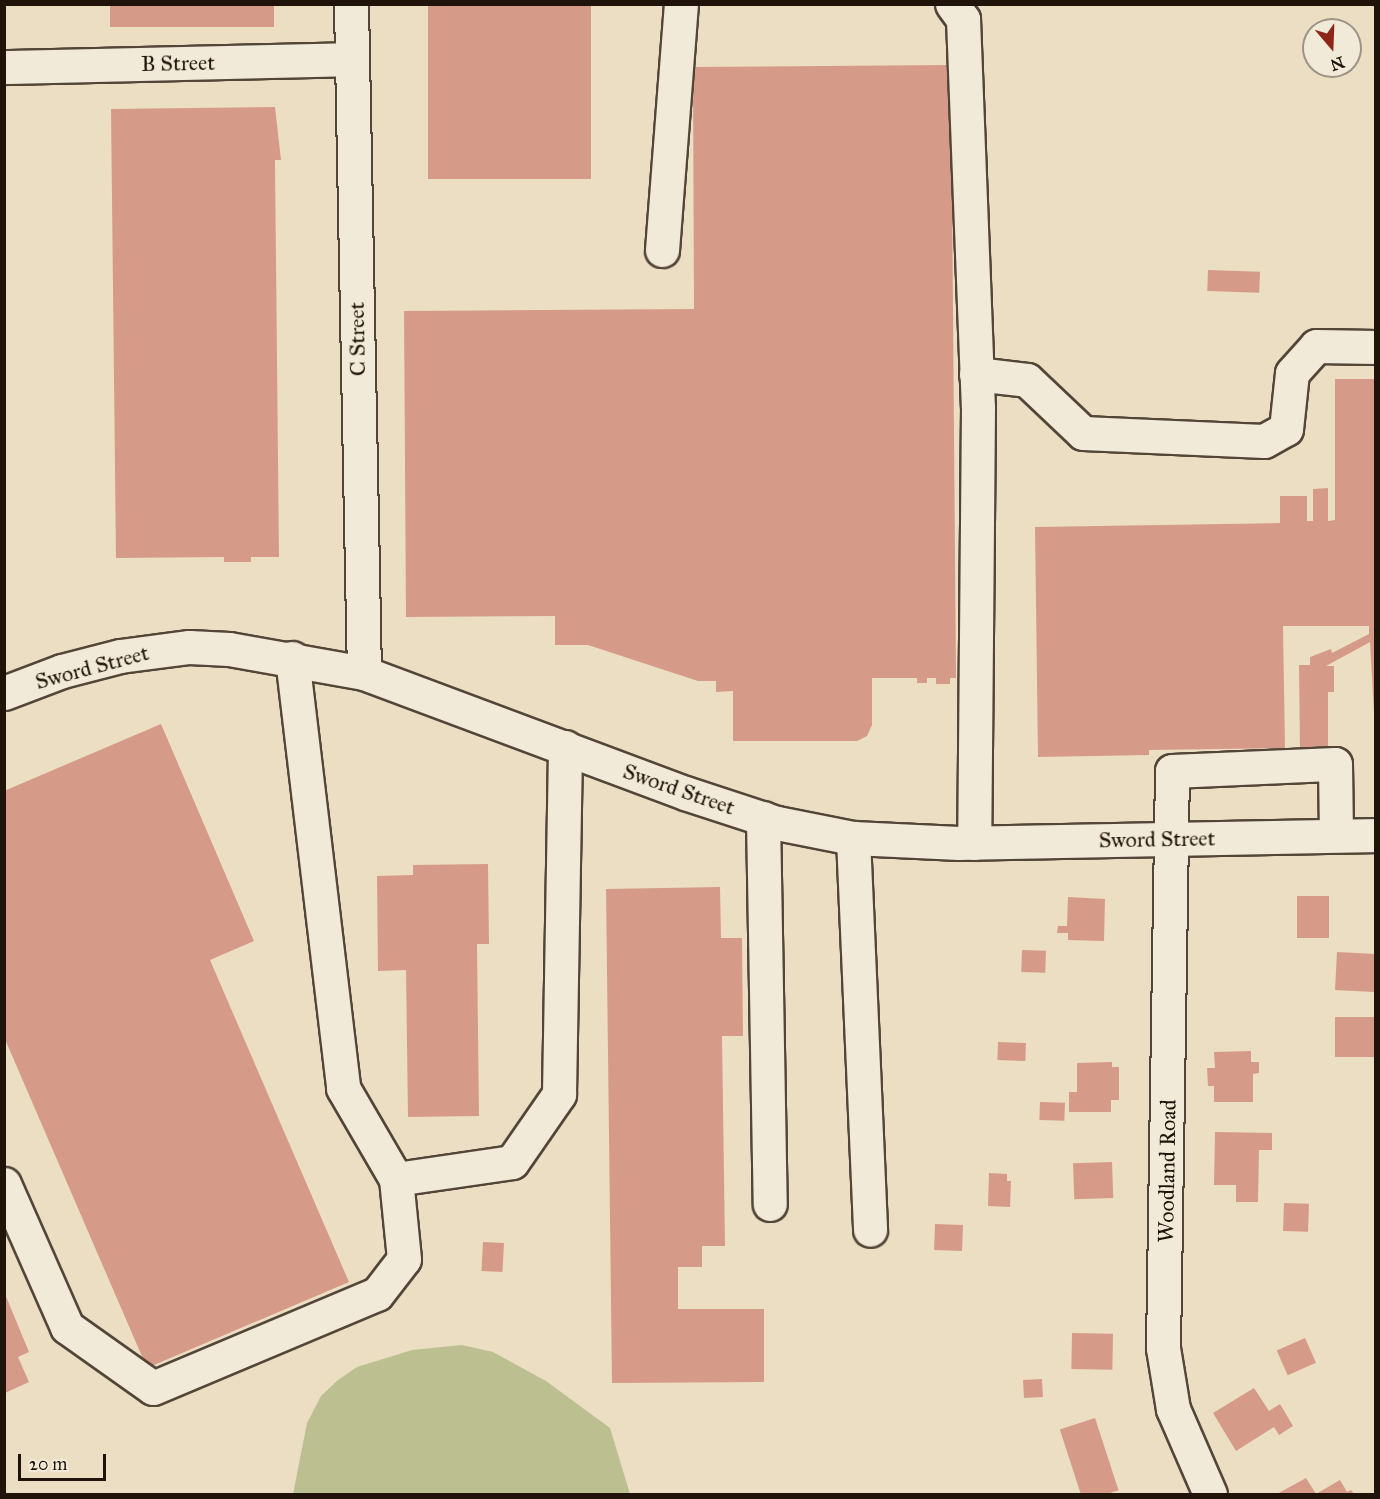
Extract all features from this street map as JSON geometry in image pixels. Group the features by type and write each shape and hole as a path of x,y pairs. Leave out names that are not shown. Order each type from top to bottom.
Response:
{"street":[{"name":"C Street","path":"351,4 364,673"},
{"path":"662,250 681,4"},
{"path":"951,4 963,19 976,374 974,843"},
{"name":"B Street","path":"4,68 352,59"},
{"path":"976,374 1027,380 1083,433 1264,441 1286,429 1292,373 1316,346 1376,347"},
{"name":"Sword Street","path":"4,693 71,668 154,650 229,649 292,658 364,673 764,818 853,838 974,843 1376,835"},
{"path":"4,1184 68,1327 153,1388 377,1294 404,1259 396,1179 343,1088 292,658"},
{"path":"396,1179 512,1162 559,1094 565,747"},
{"name":"Woodland Road","path":"1210,1494 1173,1409 1163,1348 1173,839 1172,771 1335,764 1336,836"},
{"path":"764,818 770,1204"},
{"path":"853,838 870,1230"}],"green space":[{"path":"462,1345 493,1352 546,1381 610,1428 630,1494 293,1494 307,1423 321,1396 338,1380 357,1367 412,1350"}],"building":[{"path":"110,4 274,4 274,27 110,27"},
{"path":"428,4 591,4 591,179 428,179"},
{"path":"951,65 956,678 950,678 950,684 936,684 936,678 927,678 927,683 917,683 917,678 872,678 872,725 867,736 857,741 733,741 733,691 716,692 716,681 698,681 588,645 555,645 555,616 406,617 404,311 694,309 693,67"},
{"path":"275,107 281,160 275,160 279,557 251,557 251,562 224,562 224,557 116,558 111,109"},
{"path":"1208,270 1260,272 1259,293 1207,291"},
{"path":"1335,379 1376,379 1376,749 1370,642 1326,666 1334,666 1334,692 1328,692 1328,749 1300,749 1299,665 1310,665 1310,657 1331,649 1332,653 1369,634 1369,626 1283,626 1285,748 1149,750 1149,755 1038,757 1035,527 1280,523 1280,496 1307,496 1307,521 1313,521 1313,489 1328,488 1328,521 1335,520"},
{"path":"161,724 254,941 210,960 349,1282 147,1368 4,1037 4,791"},
{"path":"488,864 489,944 477,944 479,1116 408,1117 406,970 378,971 377,876 413,875 413,865"},
{"path":"720,887 721,938 742,938 743,1036 722,1036 725,1246 702,1246 702,1267 678,1267 678,1309 764,1309 764,1382 612,1383 606,889"},
{"path":"1297,896 1329,896 1329,938 1297,938"},
{"path":"1068,897 1105,899 1104,941 1068,940 1068,933 1057,933 1058,926 1067,926"},
{"path":"1022,950 1046,951 1045,973 1021,972"},
{"path":"1337,952 1376,954 1374,992 1335,990"},
{"path":"1335,1017 1376,1017 1376,1057 1335,1057"},
{"path":"998,1042 1026,1043 1025,1061 997,1060"},
{"path":"1251,1051 1251,1062 1259,1062 1259,1073 1253,1074 1253,1102 1214,1102 1214,1086 1208,1086 1207,1068 1215,1068 1214,1052"},
{"path":"1112,1062 1112,1067 1119,1067 1119,1100 1111,1100 1111,1112 1069,1112 1069,1092 1077,1092 1077,1063"},
{"path":"1040,1102 1065,1103 1064,1121 1039,1120"},
{"path":"1215,1132 1272,1133 1272,1150 1259,1150 1258,1202 1236,1202 1236,1185 1214,1185"},
{"path":"1112,1162 1113,1198 1074,1199 1073,1163"},
{"path":"989,1173 1007,1174 1007,1181 1011,1181 1010,1207 988,1206"},
{"path":"1284,1203 1309,1204 1308,1232 1283,1231"},
{"path":"935,1224 963,1225 962,1251 934,1250"},
{"path":"483,1242 504,1243 502,1272 481,1271"},
{"path":"5,1294 29,1352 18,1357 29,1382 5,1393"},
{"path":"1072,1333 1113,1334 1112,1370 1071,1369"},
{"path":"1305,1338 1316,1363 1288,1375 1277,1351"},
{"path":"1042,1379 1043,1397 1024,1398 1023,1380"},
{"path":"1254,1388 1269,1411 1280,1404 1293,1426 1279,1435 1274,1427 1236,1451 1213,1413"},
{"path":"1095,1418 1118,1490 1107,1494 1081,1494 1060,1429"},
{"path":"1306,1478 1316,1494 1277,1494"},
{"path":"1340,1480 1347,1492 1351,1490 1354,1494 1316,1494"}]}
